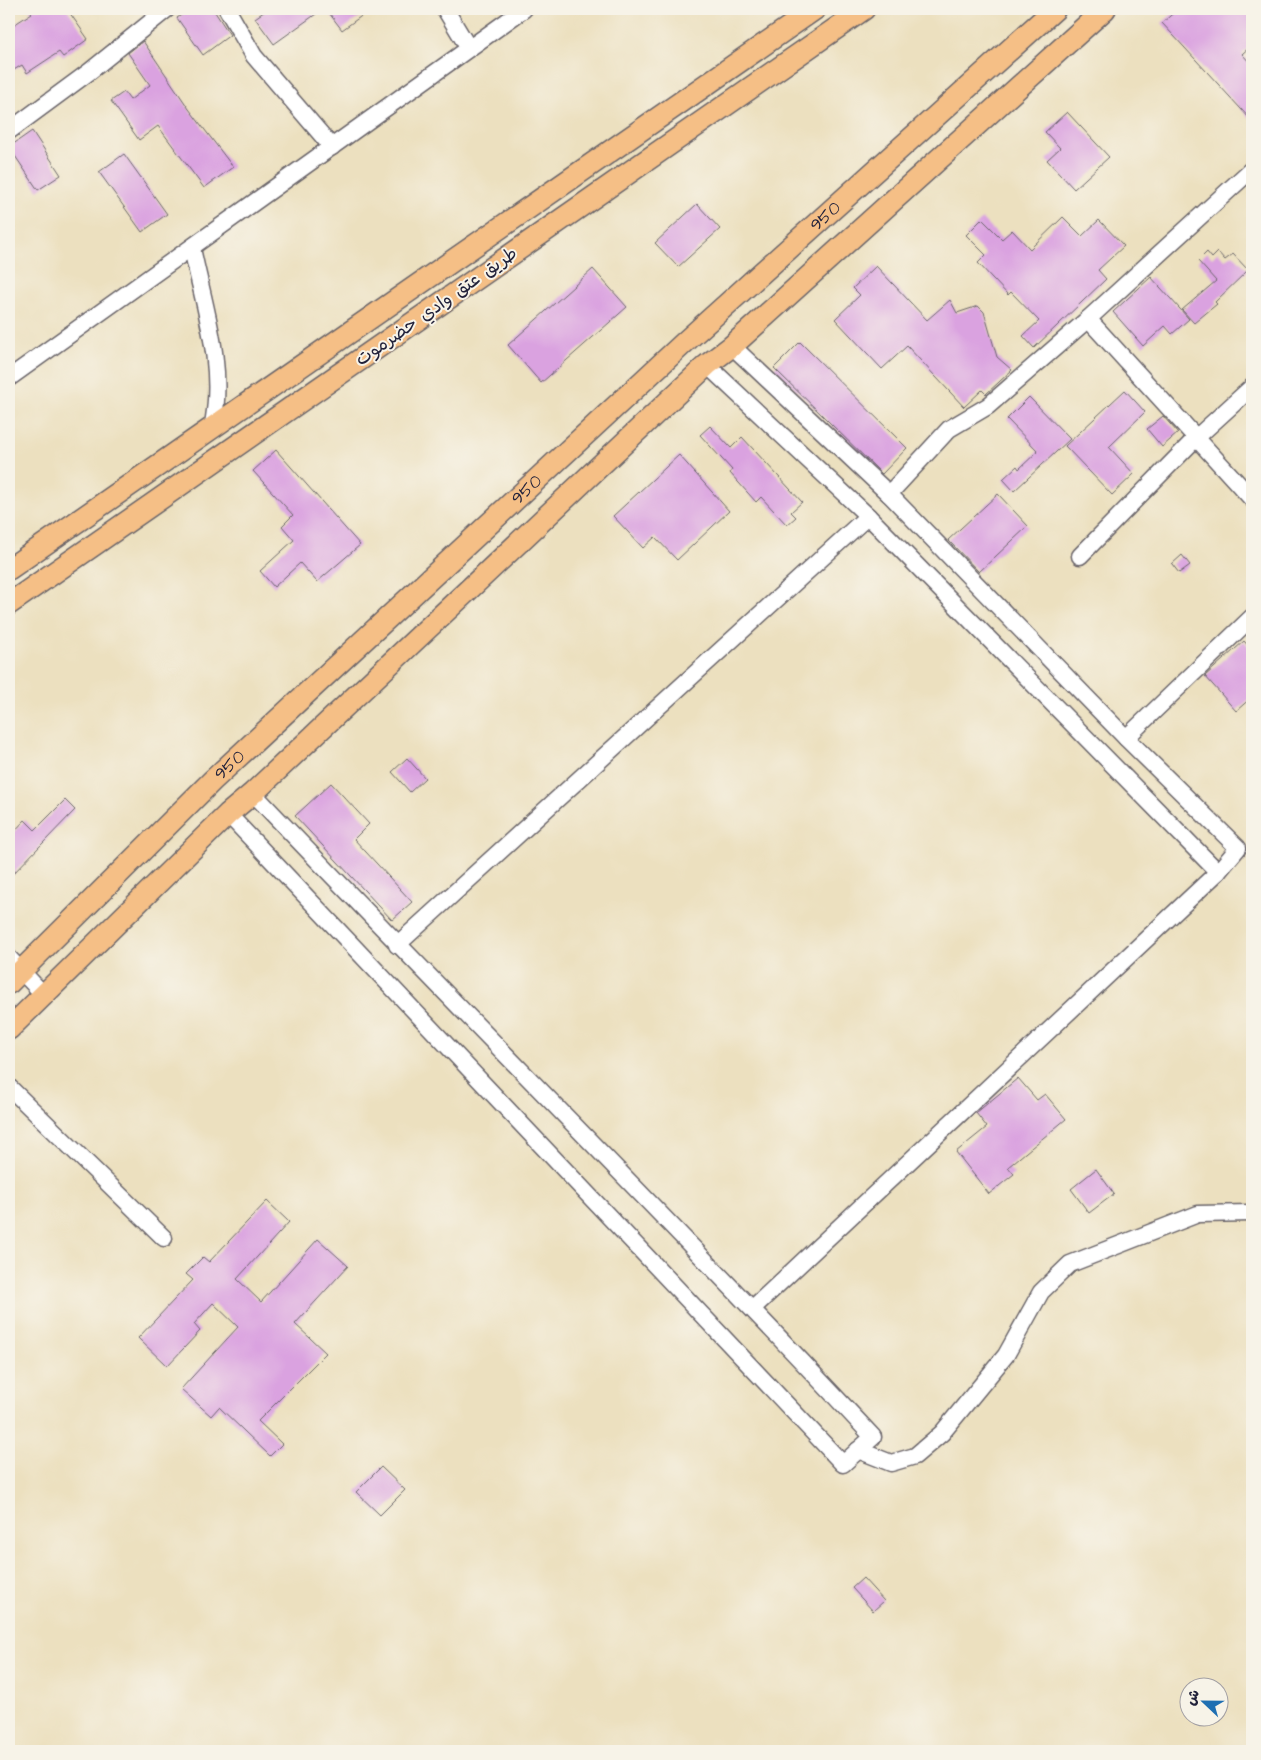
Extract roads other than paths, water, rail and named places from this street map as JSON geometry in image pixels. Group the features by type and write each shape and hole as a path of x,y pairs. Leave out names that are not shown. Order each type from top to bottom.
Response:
{"main road":[{"name":"طريق عتق وادي حضرموت","path":"9,570 815,9"},
{"name":"طريق عتق وادي حضرموت","path":"9,604 864,9"},
{"name":"950","path":"13,970 213,780 685,342 1055,9"},
{"name":"950","path":"9,1029 228,814 253,793 707,366 732,346 1105,9"},
{"path":"910,140 931,166"}],"street":[{"path":"9,131 89,72 167,9"},
{"path":"227,9 254,56 332,147"},
{"path":"445,9 468,47"},
{"path":"9,378 192,248 468,47 524,9"},
{"path":"889,494 949,429 988,406 1088,319 1252,169"},
{"path":"192,248 216,363 217,395 212,428"},
{"path":"1088,319 1252,499"},
{"path":"732,346 889,494 1126,738 1238,848 1218,872 753,1308"},
{"path":"707,366 868,516 1218,872"},
{"path":"1080,556 1196,438 1252,387"},
{"path":"397,945 868,516"},
{"path":"1126,738 1252,617"},
{"path":"228,814 843,1464 873,1437 753,1308 397,945 253,793"},
{"path":"13,970 44,994"},
{"path":"9,1087 164,1238"},
{"path":"858,1450 891,1463 915,1456 942,1433 1006,1355 1041,1292 1070,1264 1198,1214 1252,1213"}]}
